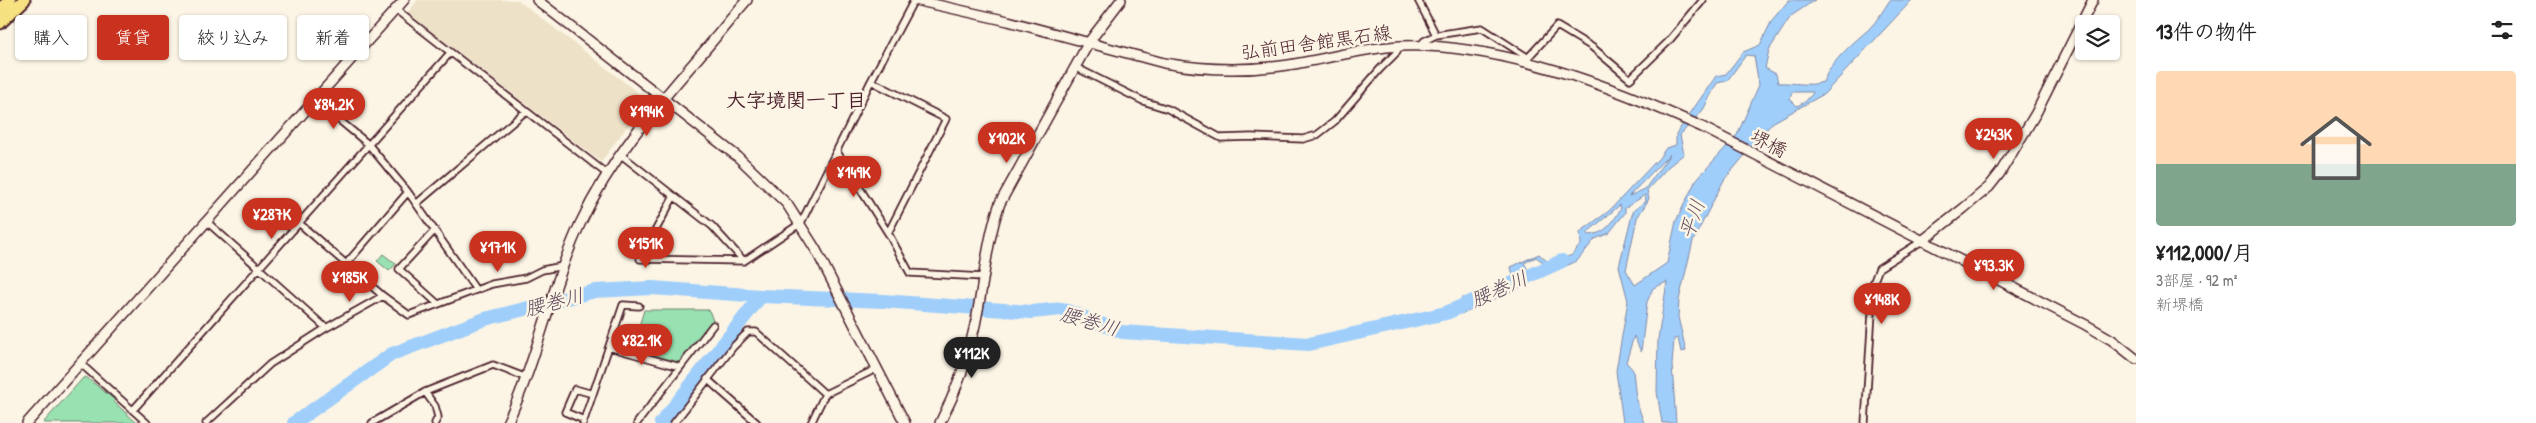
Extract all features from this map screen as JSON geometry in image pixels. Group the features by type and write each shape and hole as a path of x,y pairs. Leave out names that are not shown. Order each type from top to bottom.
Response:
{"highway":[{"path":"0,9 10,0"},
{"path":"0,23 24,0"}],"street":[{"path":"27,423 404,0"},
{"path":"537,0 764,179 787,204 801,224 832,281 905,423"},
{"path":"507,423 527,378 563,266 580,224 607,174 662,98 747,0"},
{"path":"674,196 640,259 744,262 801,224 870,82 914,0"},
{"name":"弘前田舎館黒石線","path":"914,0 1089,42 1164,63 1210,70 1282,66 1362,50 1400,46 1468,50 1525,60 1618,91 1661,109"},
{"path":"940,423 966,362 975,325 990,231 1000,203 1089,42 1122,0"},
{"path":"1418,0 1436,35"},
{"path":"1420,46 1424,41 1436,35 1482,28 1525,60 1558,26 1592,47 1630,79 1668,42 1703,0"},
{"path":"1865,423 1874,281 1879,268 1922,241 1989,187 2000,173 2036,113 2093,0"},
{"path":"395,9 607,174"},
{"path":"1075,67 1143,101 1168,109 1221,138 1295,139 1317,135 1335,121 1396,53 1400,46"},
{"path":"133,410 450,53"},
{"path":"870,82 946,119 888,233"},
{"path":"314,99 368,144 408,192 476,290"},
{"name":"堺橋","path":"1661,109 1702,127 1922,241"},
{"path":"416,204 526,111"},
{"path":"837,152 888,233 910,273 983,277"},
{"path":"620,154 712,226 744,262"},
{"path":"346,264 408,192"},
{"path":"206,220 259,270 326,328"},
{"path":"300,224 383,296 409,315 476,290 526,278 542,270 563,266"},
{"path":"434,230 399,269 438,304"},
{"path":"1922,241 2086,325 2112,340 2136,359"},
{"path":"206,423 270,364 326,328 383,296"},
{"path":"593,394 575,389 565,412 583,422 593,394 623,305 639,306"},
{"path":"637,423 713,325"},
{"path":"674,423 707,379 748,332 756,332 825,394"},
{"path":"609,346 680,367"},
{"path":"80,363 147,423"},
{"path":"372,423 425,392 493,365 527,378"},
{"path":"811,423 825,394 876,369"},
{"path":"707,379 757,423"},
{"path":"425,392 438,417 435,423"}],"shaded area":[{"path":"418,0 518,0 641,95 642,106 601,162 409,14 409,11"}],"green space":[{"path":"383,254 396,264 389,271 377,261"},
{"path":"644,310 709,310 713,321 679,362 632,349"},
{"path":"86,377 115,400 114,402 137,423 43,423 83,378"}],"water":[{"name":"平川","path":"1789,0 1815,0 1791,16 1769,50 1765,68 1776,74 1778,83 1818,83 1823,82 1837,60 1872,26 1890,0 1912,0 1824,94 1772,123 1724,180 1693,241 1679,300 1678,317 1686,351 1681,352 1678,338 1674,339 1672,365 1676,423 1662,423 1657,392 1658,339 1667,282 1653,288 1647,302 1641,352 1634,336 1626,362 1633,370 1636,400 1644,423 1623,423 1616,371 1628,301 1619,266 1632,215 1634,210 1646,201 1645,195 1625,208 1625,213 1609,233 1595,239 1577,261 1461,314 1462,298 1472,298 1514,280 1511,267 1539,254 1550,264 1572,255 1581,244 1580,232 1609,211 1659,158 1666,148 1676,145 1676,134 1716,76 1726,74 1743,52 1760,45 1772,20","holes":["1746,55 1754,56 1759,85 1737,135 1696,180 1676,221 1667,263 1635,285 1626,270 1637,218 1649,199 1647,190 1669,166 1684,154 1680,135 1703,110 1717,83 1727,81","1792,92 1813,92 1805,102 1797,106 1790,99","1670,154 1645,189 1629,196","1620,205 1621,208 1615,218 1604,230 1588,235 1588,232","1536,257 1547,265 1545,271 1531,278 1525,275 1527,268 1524,263"]}],"waterway":[{"name":"腰巻川","path":"1511,284 1562,261"},
{"name":"腰巻川","path":"294,423 392,354 485,319 595,291 652,288 761,296 883,301 1031,312 1062,309 1122,332 1309,344 1446,313 1478,299"},
{"path":"661,423 761,296"}],"district":[{"name":"大字境関一丁目","path":"796,100"}]}
